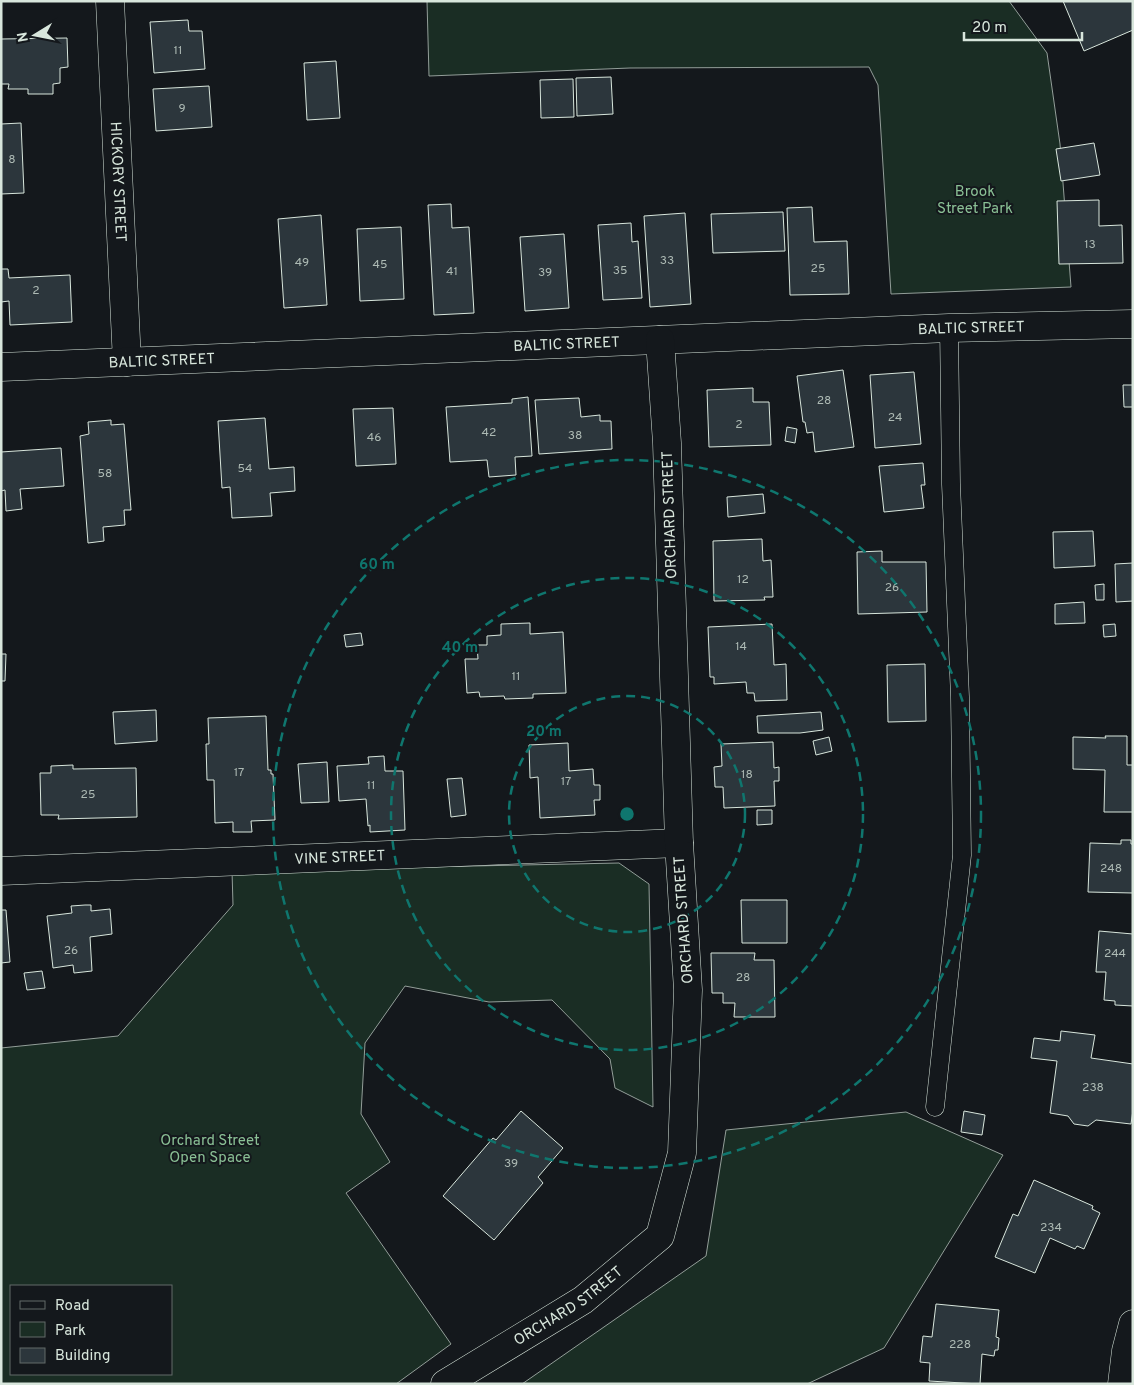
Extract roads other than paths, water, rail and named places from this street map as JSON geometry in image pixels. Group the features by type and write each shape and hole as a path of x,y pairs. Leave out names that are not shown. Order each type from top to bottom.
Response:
{"street":[{"name":"HICKORY STREET","path":"110,1 127,362"},
{"name":"BALTIC STREET","path":"1,367 949,328 1133,324"},
{"name":"ORCHARD STREET","path":"445,1384 583,1300 660,1236 682,1153 688,990 679,844 667,443 660,340"},
{"name":"VINE STREET","path":"1,871 679,844"},
{"path":"1122,1384 1130,1351 1133,1324"}],"lane":[{"path":"935,1107 962,855 960,697 952,484 949,328"}],"park label":[{"name":"Brook Street Park","path":"975,200"},
{"name":"Orchard Street Open Space","path":"210,1148"}]}
